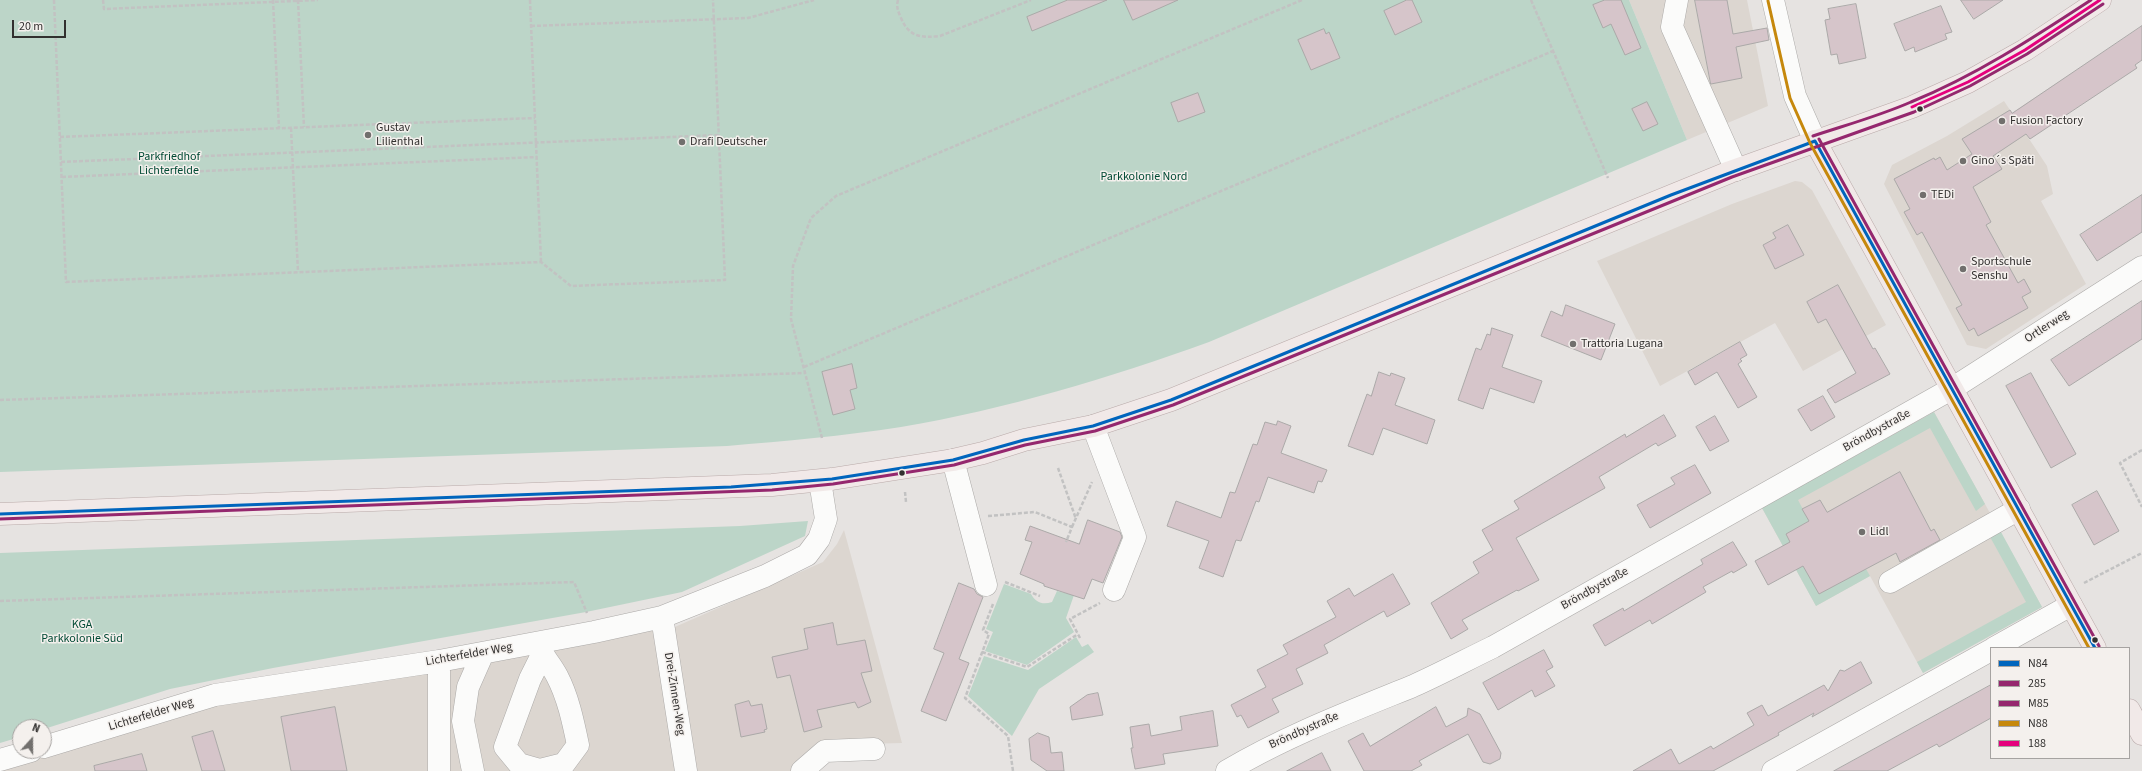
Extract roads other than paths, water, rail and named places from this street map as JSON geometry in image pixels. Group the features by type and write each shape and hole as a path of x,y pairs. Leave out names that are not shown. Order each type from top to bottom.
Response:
{"main road":[{"path":"0,514 731,487 820,481 896,470 983,453 1024,440 1093,426 1171,400 1253,368 1536,250 1736,170 1912,107 1968,82 2025,50 2100,0"},
{"path":"1815,141 1953,388 2094,647"},
{"path":"2130,712 2142,734"}],"street":[{"path":"1677,0 1672,27 1736,170"},
{"path":"1773,0 1795,96 1815,141"},
{"name":"Ortlerweg","path":"1953,388 2142,266"},
{"name":"Bröndbystraße","path":"1227,771 1268,747 1326,720 1424,681 1493,647 1953,388"},
{"path":"1093,426 1103,456 1135,537 1114,590"},
{"path":"953,460 982,517 994,589"},
{"name":"Lichterfelder Weg","path":"52,745 215,695 483,653 539,649 594,632 662,616 765,576 807,555 819,539 826,519 820,481"},
{"path":"1890,582 2019,509"},
{"path":"1996,647 2071,605"},
{"name":"Drei-Zinnen-Weg","path":"662,616 686,771"},
{"path":"539,649 556,675 571,711 578,745 564,764 540,770 519,764 505,747 530,679 539,649"},
{"path":"1772,771 1990,651"},
{"path":"474,771 463,721 468,687 483,653"},
{"path":"439,661 439,771"},
{"path":"802,771 825,751 874,749"},
{"path":"0,760 12,757"}],"place":[{"name":"Fusion Factory","path":"2002,121"},
{"name":"Gustav Lilienthal","path":"368,135"},
{"name":"Drafi Deutscher","path":"682,142"},
{"name":"Gino´s Späti","path":"1963,161"},
{"name":"TEDi","path":"1923,195"},
{"name":"Sportschule Senshu","path":"1963,269"},
{"name":"Trattoria Lugana","path":"1573,344"},
{"name":"Lidl","path":"1862,532"}],"park label":[{"name":"Parkfriedhof Lichterfelde","path":"169,164"},
{"name":"Parkkolonie Nord","path":"1144,177"},
{"name":"KGA Parkkolonie Süd","path":"82,632"}]}
